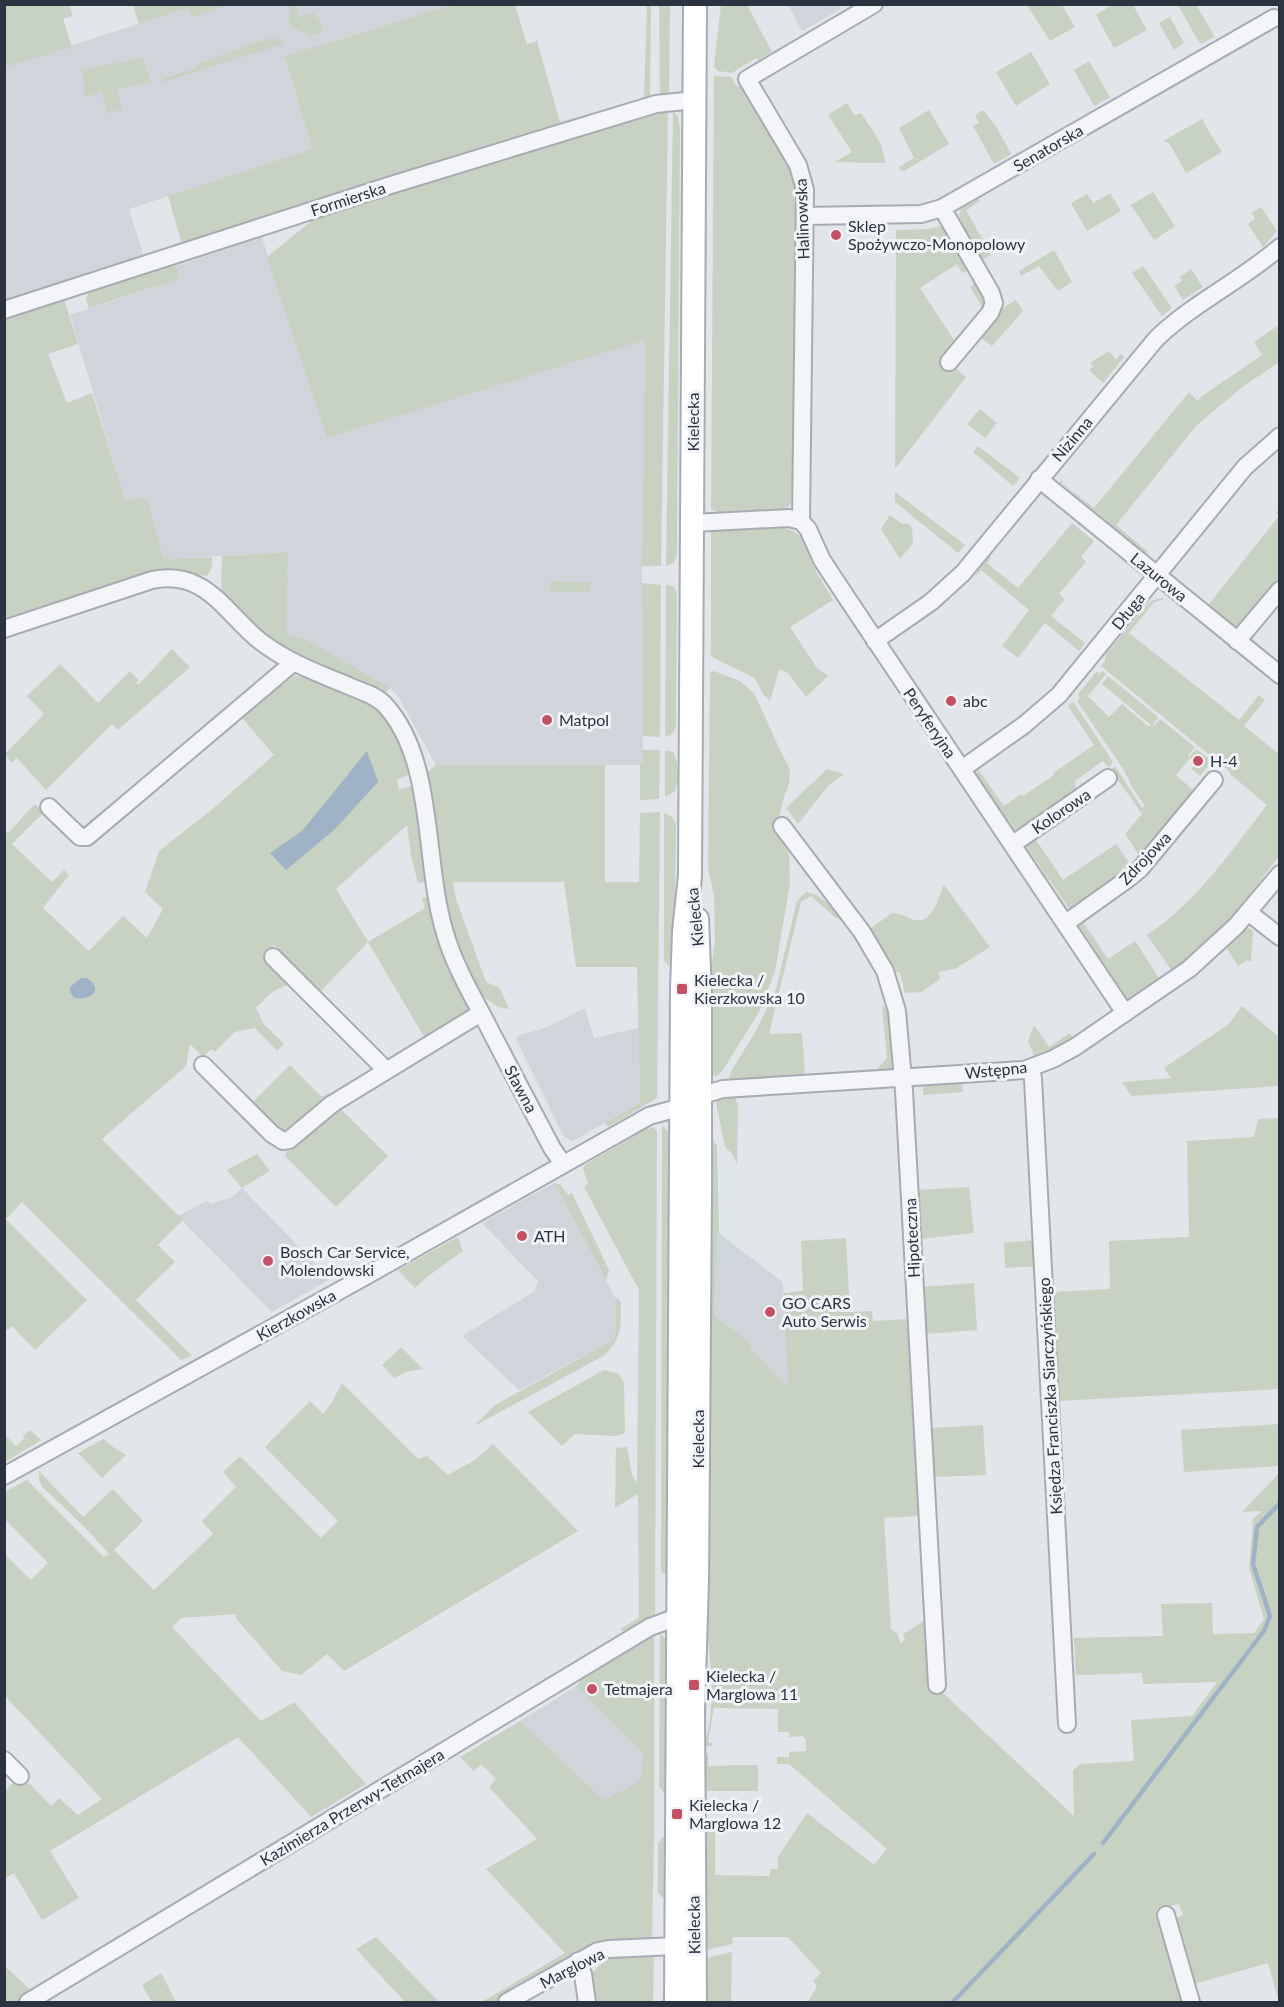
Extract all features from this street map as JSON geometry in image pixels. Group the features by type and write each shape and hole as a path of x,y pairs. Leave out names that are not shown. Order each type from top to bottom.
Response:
{"main road":[{"name":"Kielecka","path":"694,2002 695,1972 685,1941 691,1101 700,995 698,923 690,876 695,4"},
{"name":"Kielecka","path":"676,2002 685,1941 693,1711 695,1634 687,1612"}],"street":[{"name":"Halinowska","path":"801,521 804,182 798,165 747,79 874,4"},
{"path":"1262,4 1277,20"},
{"name":"Senatorska","path":"805,216 921,214 942,208 1277,20"},
{"name":"Formierska","path":"4,309 391,185 656,104 694,100"},
{"path":"942,208 991,293 994,303 990,313 949,362"},
{"name":"Nizinna","path":"875,642 914,615 963,573 1156,339 1188,312 1257,266 1280,247"},
{"name":"Długa","path":"962,769 1041,712 1059,694 1245,467 1280,436"},
{"name":"Lazurowa","path":"1039,479 1280,675"},
{"path":"693,523 789,518 801,521"},
{"name":"Peryferyjna","path":"801,521 813,538 830,572 875,642 1125,1013"},
{"name":"Sławna","path":"4,629 152,580 166,577 177,578 197,584 208,592 247,630 281,656 381,701 402,729 418,768 436,900 445,934 463,976 552,1148 563,1164"},
{"path":"1237,641 1280,590"},
{"path":"49,807 80,837 87,837 294,662"},
{"name":"Kolorowa","path":"1013,844 1108,778"},
{"name":"Zdrojowa","path":"1066,924 1140,869 1214,780"},
{"name":"Hipoteczna","path":"782,826 862,932 885,971 897,1011 905,1103 937,1685"},
{"name":"Wstępna","path":"691,1101 732,1088 1031,1068 1062,1054 1189,969 1220,942 1280,874"},
{"path":"1248,912 1280,937"},
{"path":"273,957 386,1070"},
{"path":"203,1065 272,1134 283,1141 295,1135 324,1109 482,1013"},
{"name":"Księdza Franciszka Siarczyńskiego","path":"1031,1068 1067,1724"},
{"name":"Kierzkowska","path":"4,1476 648,1116 691,1101"},
{"name":"Kazimierza Przerwy-Tetmajera","path":"28,2002 650,1627 687,1612"},
{"path":"4,1760 20,1776"},
{"path":"1166,1915 1191,2002"},
{"name":"Marglowa","path":"507,2002 578,1961 609,1949 685,1941"},
{"path":"578,1961 583,1974 587,2002"}],"shaded area":[{"path":"187,5 452,5 309,48 285,61 312,149 129,209 144,257 5,302 5,67 188,8"},
{"path":"788,5 839,5 841,9 802,31"},
{"path":"262,238 327,438 645,339 642,583 643,765 436,765 398,696 390,688 306,639 285,635 288,552 164,559 147,497 126,503 70,315 179,279 176,266"},
{"path":"585,1008 594,1038 638,1028 640,1103 573,1141 564,1137 516,1039 520,1035 545,1028"},
{"path":"554,1183 616,1299 615,1339 519,1390 462,1336 535,1291 538,1281 482,1223"},
{"name":"Bosch Car Service, Molendowski","path":"242,1188 330,1279 272,1312 178,1216 206,1201 211,1204 232,1197"},
{"path":"717,1232 783,1282 789,1388 750,1347 714,1316"},
{"path":"577,1686 643,1754 641,1778 638,1782 604,1800 520,1721"}],"green space":[{"path":"5,4 69,5 73,16 63,19 72,47 5,67"},
{"path":"1114,4 1133,5 1147,30 1114,48 1096,15"},
{"path":"133,5 229,5 193,17 188,8 139,24"},
{"path":"289,5 295,5 300,17 313,12 315,17 318,17 323,31 311,36 292,27 289,21"},
{"path":"452,5 515,5 527,44 537,41 560,122 644,98 647,5 651,5 650,96 648,99 182,244 168,196 312,149 284,56"},
{"path":"659,5 670,5 669,94 660,97"},
{"path":"721,5 747,5 772,52 758,60 756,58 732,73 718,71 714,67"},
{"path":"1027,5 1062,5 1075,27 1050,41"},
{"path":"1178,5 1196,5 1215,37 1200,44"},
{"path":"1170,17 1184,43 1174,50 1159,23"},
{"path":"273,37 282,41 283,44 163,82 162,79 197,68 197,64"},
{"path":"1031,52 1050,84 1016,106 996,72"},
{"path":"143,58 151,82 116,89 122,109 108,114 101,92 86,97 81,70"},
{"path":"1089,61 1110,97 1094,106 1074,70"},
{"path":"714,76 731,77 737,87 740,85 748,94 793,169 797,182 794,497 789,506 781,512 723,515 711,509"},
{"path":"847,103 854,115 861,113 873,131 880,143 885,163 835,162 852,152 828,115"},
{"path":"668,108 661,566 642,566 645,340 327,438 267,257 320,214"},
{"path":"673,110 678,117 680,128 677,552 674,563 666,566"},
{"path":"929,110 949,144 902,172 899,167 914,158 899,128"},
{"path":"983,110 997,128 1011,154 994,164 973,126 979,123 975,115"},
{"path":"1204,118 1203,122 1222,152 1186,173 1169,143 1163,141"},
{"path":"1153,192 1175,226 1154,240 1131,205"},
{"path":"1110,193 1121,211 1087,231 1071,203 1087,194 1093,203"},
{"path":"979,199 980,201 966,210 991,255 980,261 957,223 961,221 959,215 961,209"},
{"path":"1261,207 1277,231 1263,247 1248,224 1255,219 1252,213"},
{"path":"947,225 968,270 962,273 957,264 920,288 954,340 981,309 970,287 977,283 988,304 945,359 966,377 895,469 896,230 927,229"},
{"path":"260,233 262,238 176,265 179,279 89,308 86,299 89,291"},
{"path":"1054,250 1072,282 1058,291 1039,266 1021,276 1019,271"},
{"path":"1143,266 1172,308 1162,316 1132,273"},
{"path":"1191,269 1203,287 1183,300 1174,286 1182,281 1180,277"},
{"path":"64,299 78,344 48,354 67,403 92,393 126,502 147,497 164,559 212,557 212,567 206,576 173,570 156,573 5,622 4,320"},
{"path":"1016,300 1023,311 992,346 979,336 1001,309"},
{"path":"1279,325 1279,362 1241,388 1196,426 1116,525 1148,552 1144,557 1098,520 1100,516 1060,482 1062,479 1062,483 1094,508 1189,392 1198,401 1262,355 1254,342"},
{"path":"1109,351 1116,360 1121,354 1124,357 1103,383 1089,370 1093,367 1090,363"},
{"path":"980,409 997,423 985,438 967,424"},
{"path":"978,446 1020,478 1013,486 973,452"},
{"path":"895,492 965,545 958,553 895,502"},
{"path":"890,515 901,523 909,524 912,529 913,543 900,559 881,529"},
{"path":"1279,516 1279,581 1254,613 1244,623 1235,627 1209,604"},
{"path":"1072,523 1094,541 1081,557 1086,562 1059,594 1065,599 1051,616 1085,643 1079,651 1045,623 1018,658 1002,646 1029,610 981,570 975,575 989,556 991,558 987,563 1018,588"},
{"path":"773,526 789,529 803,539 815,557 811,560 833,600 790,627 817,668 828,676 806,697 788,673 779,669 769,700 763,694 755,678 711,655 711,533 713,530"},
{"path":"288,552 286,634 306,639 390,688 384,695 302,659 269,638 225,599 221,587 222,556"},
{"path":"551,581 590,582 590,592 550,592"},
{"path":"642,583 661,585 660,737 643,736"},
{"path":"666,585 673,586 677,594 676,728 671,735 665,737"},
{"path":"1165,599 1154,602 1129,633 1239,720 1259,695 1265,700 1244,726 1279,754 1279,856 1258,884 1262,888 1245,909 1173,973 1147,935 1165,922 1197,891 1267,805 1101,666 1105,661 1105,655 1145,607 1153,600"},
{"path":"172,649 190,667 118,730 112,724 46,790 17,758 12,763 5,754 44,714 27,696 60,664 98,703 130,671 139,680 136,683 138,685"},
{"path":"714,671 740,681 754,693 790,769 777,834 789,853 790,883 775,971 759,1012 723,1070 716,1077 708,1072 708,991 715,940 714,896 708,868 710,673"},
{"path":"1097,671 1100,674 1102,671 1106,674 1088,696 1109,717 1122,704 1149,727 1151,725 1102,684 1108,676 1158,717 1152,726 1160,719 1195,747 1188,755 1189,757 1196,749 1212,761 1200,776 1191,769 1195,765 1199,768 1205,760 1197,754 1193,759 1190,758 1176,775 1195,792 1159,832 1159,837 1141,858 1125,834 1142,814 1111,770 1115,766 1142,808 1145,806 1124,770 1077,701 1080,698 1078,694"},
{"path":"294,676 305,676 376,706 389,724 406,757 408,775 397,780 399,790 411,786 415,788 429,881 418,883 411,856 407,825 336,889 368,942 321,991 274,945 263,957 267,961 265,963 287,985 272,992 256,1008 263,1023 284,1044 277,1051 255,1028 235,1032 215,1052 211,1049 203,1057 190,1044 186,1066 102,1139 183,1220 158,1245 175,1262 136,1300 192,1356 181,1360 22,1202 6,1219 87,1300 35,1350 12,1326 5,1332 4,830 8,833 35,804 44,812 12,844 52,882 64,870 69,875 43,908 89,951 123,916 147,938 163,909 145,892 159,851 209,812 274,755 242,718"},
{"path":"1073,701 1113,762 1109,768 1103,761 1075,781 1076,795 1017,833 976,774 978,769 1004,806 1054,775 1053,773 1094,745 1068,706"},
{"path":"643,750 660,750 659,799 640,800 640,765 643,764"},
{"path":"665,750 673,752 678,774 675,790 665,797"},
{"path":"436,765 605,765 605,882 639,882 640,813 660,812 657,1098 608,1127 605,1123 640,1103 637,967 576,967 564,882 453,882 456,899 486,982 500,988 509,1009 498,1007 478,993 457,947 448,919 425,775"},
{"path":"827,769 844,774 828,786 798,824 786,808"},
{"path":"664,813 671,816 676,823 675,913 669,966 664,961"},
{"path":"1034,837 1063,880 1116,844 1132,867 1070,910 1025,845"},
{"path":"944,885 990,947 955,969 939,972 940,979 921,992 905,993 900,973 893,971 867,931 892,913 915,920 927,918"},
{"path":"806,892 828,903 844,922 811,896 801,902 769,1034 802,1033 805,1074 877,1069 887,1058 882,1005 887,1010 893,1024 893,1068 887,1073 731,1082 729,1078 732,1070 757,1029 776,989 797,901"},
{"path":"427,897 470,1004 465,1014 426,1036 423,1035 368,942 425,908 422,898"},
{"path":"1087,916 1083,922 1108,959 1135,941 1161,981 1133,1000 1124,997 1078,925 1082,918"},
{"path":"1249,928 1253,931 1251,961 1247,960 1238,966 1226,947 1242,931"},
{"path":"1242,1006 1279,1037 1279,1086 1131,1096 1122,1082 1171,1078 1164,1068 1229,1024"},
{"path":"1034,1025 1049,1047 1070,1033 1073,1038 1035,1058 1028,1041"},
{"path":"290,1065 322,1097 329,1093 333,1097 292,1133 282,1135 252,1103"},
{"path":"962,1082 963,1092 923,1095 923,1086"},
{"path":"734,1094 738,1106 737,1164 733,1155 725,1147 716,1102 716,1098"},
{"path":"339,1107 388,1156 336,1207 285,1156 288,1148"},
{"path":"1279,1118 1279,1389 1058,1401 1052,1292 1110,1289 1109,1241 1189,1237 1187,1141 1254,1137 1258,1119"},
{"path":"662,1125 672,1136 672,1576 661,1572"},
{"path":"653,1127 657,1131 655,1614 632,1630 624,1632 620,1629 639,1618 638,1494 615,1508 616,1448 627,1447 632,1475 637,1483 639,1290 584,1187 588,1184 583,1169 585,1165"},
{"path":"707,1140 713,1140 717,1146 719,1234 717,1233 714,1316 751,1344 750,1347 788,1387 784,1293 803,1291 801,1241 846,1238 850,1312 872,1311 873,1321 908,1319 918,1516 884,1518 891,1629 897,1633 901,1644 905,1639 903,1634 924,1621 927,1678 1074,1816 1073,1770 1081,1764 1134,1761 1131,1720 1192,1716 1217,1682 1143,1684 1142,1673 1076,1675 1074,1638 1163,1636 1161,1604 1212,1603 1213,1634 1254,1633 1264,1619 1249,1568 1253,1519 1262,1511 1242,1512 1279,1473 1279,2002 1268,1963 1191,1985 1175,1919 1183,1915 1179,1904 1157,1909 1183,2002 808,2002 817,1986 813,1981 821,1973 788,1937 733,1937 732,1944 706,1950 703,1828 715,1827 715,1875 770,1876 770,1869 778,1869 778,1857 807,1813 874,1865 887,1849 789,1764 777,1764 777,1757 789,1757 789,1752 806,1751 806,1740 803,1736 789,1737 789,1732 778,1732 778,1709 714,1708 708,1742 712,1743 712,1746 703,1746 710,1718 712,1685 705,1621"},
{"path":"257,1154 270,1171 242,1188 227,1170"},
{"path":"554,1183 560,1184 568,1195 572,1193 609,1270 606,1280"},
{"path":"969,1187 974,1233 920,1239 917,1190"},
{"path":"458,1237 463,1251 415,1288 398,1270"},
{"path":"1034,1240 1036,1266 1005,1268 1004,1243"},
{"path":"974,1283 977,1330 926,1334 923,1287"},
{"path":"616,1299 619,1299 621,1303 618,1337 605,1355 476,1424 495,1405 615,1339"},
{"path":"401,1347 423,1369 409,1371 394,1378 382,1365"},
{"path":"604,1370 619,1374 624,1383 625,1433 616,1436 575,1434 562,1446 528,1412"},
{"path":"342,1383 418,1459 427,1456 448,1475 475,1460 493,1444 578,1531 344,1671 327,1654 301,1675 282,1671 237,1620 235,1614 181,1618 172,1627 261,1721 294,1702 366,1784 311,1817 238,1737 50,1851 79,1898 42,1920 14,1873 5,1878 5,1791 15,1781 30,1784 51,1806 59,1798 78,1815 102,1799 5,1696 4,1553 31,1580 48,1563 5,1519 5,1492 27,1480 104,1557 109,1554 43,1488 39,1480 39,1471 83,1517 113,1489 143,1521 114,1550 154,1590 213,1534 202,1521 236,1487 223,1472 240,1456 321,1538 338,1521 265,1447 310,1401 323,1414"},
{"path":"1279,1424 1279,1466 1184,1472 1181,1430"},
{"path":"983,1425 986,1475 935,1477 936,1495 934,1495 931,1428"},
{"path":"30,1430 41,1440 5,1462 5,1435 16,1446"},
{"path":"104,1439 126,1455 102,1478 78,1453"},
{"path":"660,1634 669,1641 671,1735 664,1793 659,1786"},
{"path":"654,1635 652,1938 606,1941 561,1962 497,2002 482,2002 565,1953 486,1869 537,1839 489,1787 496,1779 481,1764 474,1771 460,1757 520,1721 604,1800 638,1782 641,1778 643,1754 577,1686 583,1676"},
{"path":"708,1753 708,1766 758,1765 758,1791 705,1791 704,1755"},
{"path":"664,1836 668,1857 670,1898 663,1898 658,1893 658,1843"},
{"path":"376,1937 439,2002 405,2002 356,1949"},
{"path":"654,1952 653,2002 595,2002 592,1973 606,1959 616,1954"},
{"path":"732,1952 731,2002 702,2002 705,1958"},
{"path":"4,1965 28,1988 31,1994 18,2002 5,2002"},
{"path":"161,1973 176,2002 152,2002 142,1985"}],"water":[{"path":"367,751 378,782 335,829 286,870 270,853 302,831"},
{"path":"81,978 87,978 92,982 95,990 93,994 85,998 74,998 70,987"}],"waterway":[{"path":"1103,1843 1264,1631 1270,1616 1253,1564 1257,1527 1280,1503"},
{"path":"953,2002 1094,1854"}],"place":[{"name":"Sklep Spożywczo-Monopolowy","path":"836,235"},
{"name":"abc","path":"951,701"},
{"name":"Matpol","path":"547,720"},
{"name":"H-4","path":"1198,761"},
{"name":"Kielecka / Kierzkowska 10","path":"682,989"},
{"name":"ATH","path":"522,1236"},
{"name":"Bosch Car Service, Molendowski","path":"268,1261"},
{"name":"GO CARS Auto Serwis","path":"770,1312"},
{"name":"Kielecka / Marglowa 11","path":"694,1685"},
{"name":"Tetmajera","path":"592,1689"},
{"name":"Kielecka / Marglowa 12","path":"677,1814"}]}
